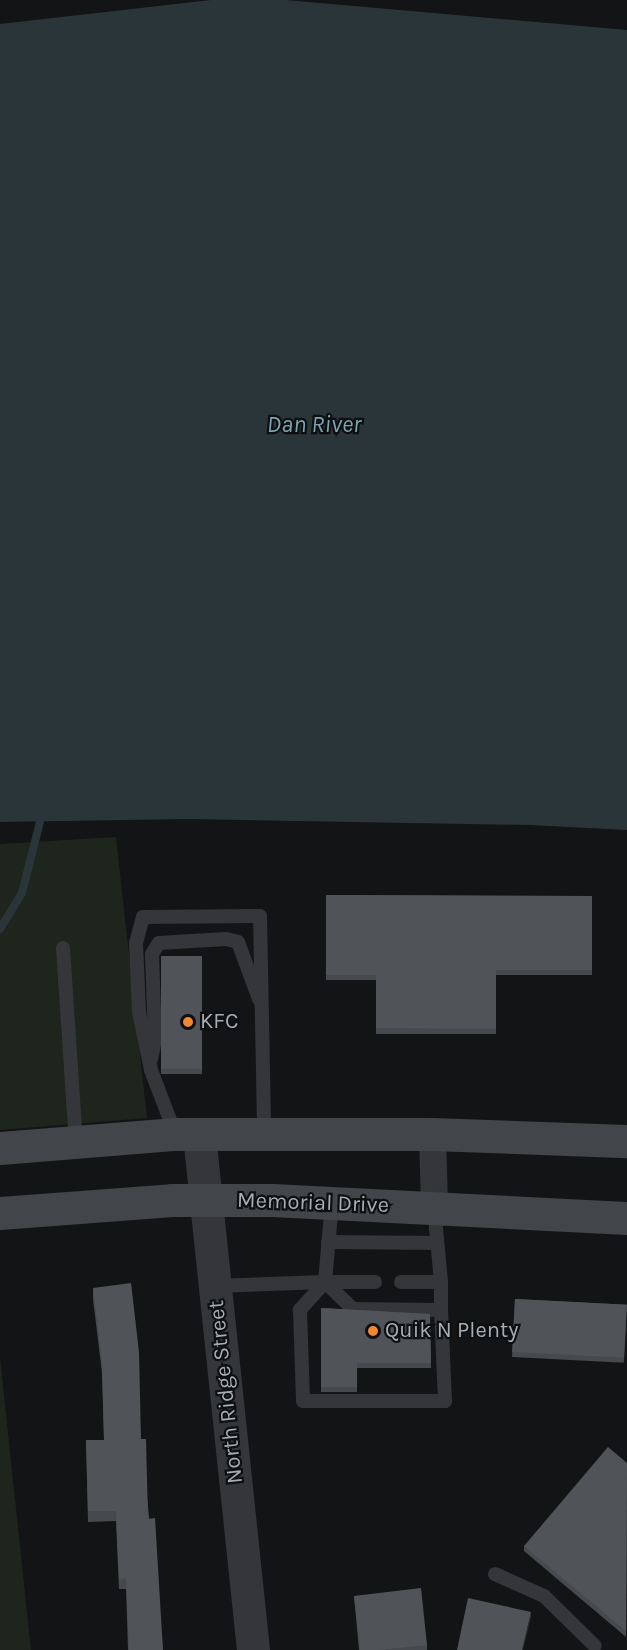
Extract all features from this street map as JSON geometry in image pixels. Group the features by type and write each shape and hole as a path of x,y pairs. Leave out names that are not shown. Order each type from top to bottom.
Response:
{"main road":[{"path":"0,1148 187,1134 432,1134 627,1141"},
{"name":"Memorial Drive","path":"0,1212 206,1200 434,1206 627,1218"}],"street":[{"name":"North Ridge Street","path":"187,1134 206,1200 253,1650"},
{"path":"432,1134 434,1206"}],"lane":[{"path":"187,1134 150,1065 139,1012 136,943 143,917 260,916 264,1134"},
{"path":"150,1065 154,1040 152,954 159,943 226,939 238,942 262,1006"},
{"path":"63,948 76,1142"},
{"path":"332,1202 325,1282 300,1310 303,1401 445,1401 441,1282 434,1206"},
{"path":"328,1242 437,1243"},
{"path":"325,1282 353,1309 441,1310"},
{"path":"215,1286 375,1282"},
{"path":"401,1282 441,1282"},
{"path":"495,1574 544,1596 595,1649"}],"shaded area":[{"path":"116,837 147,1118 0,1130 0,844"},
{"path":"0,1357 31,1650 0,1650"}],"water":[{"name":"Dan River","path":"211,0 286,0 627,30 627,830 530,825 189,819 0,822 0,24"}],"building":[{"path":"326,895 592,896 592,970 496,970 496,1029 376,1028 376,975 326,975"},
{"path":"161,956 202,956 202,1069 161,1069"},
{"path":"131,1283 139,1352 141,1439 146,1439 148,1519 155,1518 163,1650 129,1650 126,1578 119,1579 116,1511 88,1511 86,1440 104,1440 102,1362 93,1288"},
{"path":"515,1299 627,1305 624,1358 512,1352"},
{"path":"321,1308 430,1314 431,1363 357,1363 357,1387 321,1387"},
{"path":"608,1447 627,1463 626,1631 524,1546"},
{"path":"421,1588 427,1645 360,1650 354,1596"},
{"path":"468,1598 531,1612 522,1650 457,1650"}],"waterway":[{"path":"0,929 22,893 40,822"}],"place":[{"name":"KFC","path":"188,1022"},
{"name":"Quik N Plenty","path":"373,1331"}]}
